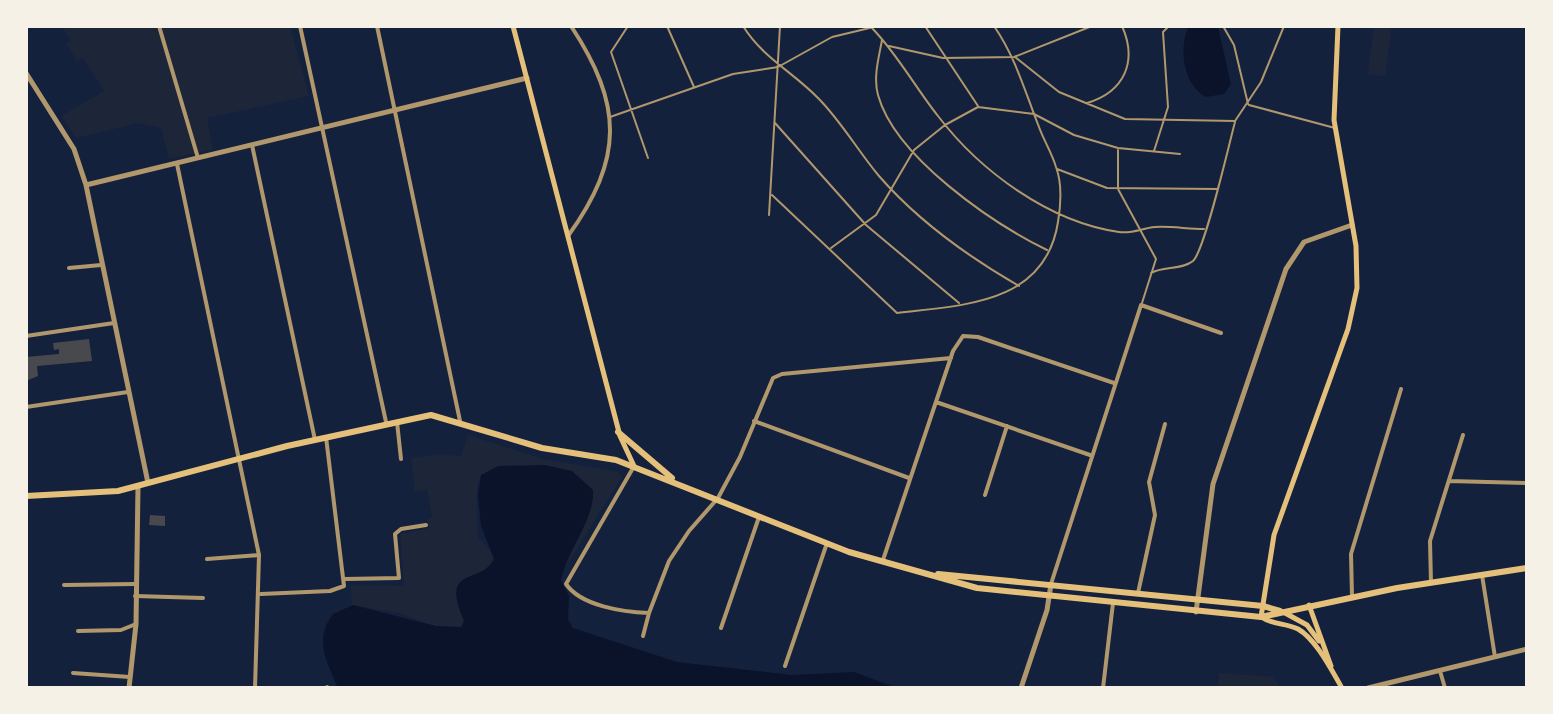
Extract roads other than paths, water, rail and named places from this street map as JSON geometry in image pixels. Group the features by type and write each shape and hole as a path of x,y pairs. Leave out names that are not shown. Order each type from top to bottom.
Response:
{"main road":[{"path":"513,26 618,432 634,466"},
{"path":"1261,617 1274,535 1355,303 1358,262 1335,128 1334,73 1338,26"},
{"path":"26,496 106,492 138,486 386,422 431,415 460,421 542,448 609,458 827,543 977,588 1261,617 1302,632 1342,688"},
{"path":"618,432 678,483"},
{"path":"1261,617 1352,596 1527,568"},
{"path":"926,574 1263,606 1282,611 1307,625 1326,652"},
{"path":"1309,605 1332,670"}],"street":[{"path":"159,26 198,158"},
{"path":"300,26 386,422"},
{"path":"377,26 460,421"},
{"path":"568,236 596,192 607,152 610,117 601,79 571,26"},
{"path":"26,73 74,149 86,185 148,483"},
{"path":"86,185 527,78"},
{"path":"252,145 315,440"},
{"path":"177,164 259,555 261,594 255,688"},
{"path":"1196,612 1213,484 1286,269 1304,242 1352,225"},
{"path":"69,268 101,265"},
{"path":"1021,688 1090,455 1141,305 1221,333"},
{"path":"26,336 114,323"},
{"path":"883,562 960,338 971,336 1114,383"},
{"path":"643,636 669,561 689,531 718,498 776,375 951,358"},
{"path":"1352,596 1351,554 1401,389"},
{"path":"26,407 128,392"},
{"path":"936,402 1090,455"},
{"path":"397,420 401,459"},
{"path":"754,421 910,478"},
{"path":"1138,593 1155,515 1149,482 1165,424"},
{"path":"985,495 1007,426"},
{"path":"1431,584 1429,548 1463,435"},
{"path":"261,594 337,590 344,586 326,437"},
{"path":"634,466 566,584 573,595 592,602 649,613"},
{"path":"1449,481 1527,483"},
{"path":"129,688 136,624 138,486"},
{"path":"721,628 760,515"},
{"path":"344,579 399,578 395,534 401,529 426,525"},
{"path":"785,666 827,543"},
{"path":"207,559 259,555"},
{"path":"1482,575 1495,657"},
{"path":"64,585 135,584"},
{"path":"135,596 203,598"},
{"path":"1103,688 1113,603"},
{"path":"78,631 121,630 136,624"},
{"path":"1368,688 1527,649"},
{"path":"1440,671 1445,688"},
{"path":"73,673 130,677"}],"lane":[{"path":"628,26 611,52 648,158"},
{"path":"667,26 695,88"},
{"path":"743,26 778,67 817,96 891,190 947,240 1019,286"},
{"path":"769,215 780,26"},
{"path":"610,117 733,74 778,67 817,43 878,26"},
{"path":"925,26 943,58 978,107"},
{"path":"772,195 897,313 993,299 1019,286 1032,274 1047,250 1060,213 1057,169 1014,57 994,26"},
{"path":"889,46 943,58 1014,57 1092,26"},
{"path":"1086,103 1110,94 1122,82 1130,58 1122,26"},
{"path":"1153,152 1165,121 1168,82 1161,26"},
{"path":"1163,32 1169,26"},
{"path":"1223,26 1234,45 1248,105"},
{"path":"872,27 945,125 1008,183 1060,213 1113,231 1153,227 1204,229"},
{"path":"1151,273 1192,262 1219,188 1235,121 1248,105 1282,27"},
{"path":"882,39 876,80 878,95 892,122 914,150 985,215 1047,250"},
{"path":"1014,57 1059,92 1125,119 1235,121"},
{"path":"1248,105 1307,124 1335,128"},
{"path":"830,248 866,225 914,150 945,125 978,107 1034,114 1074,135 1118,148 1180,154"},
{"path":"775,123 866,225 896,254 961,305"},
{"path":"1118,148 1115,164 1118,189 1143,230 1156,259 1141,305"},
{"path":"1057,169 1095,186 1118,189 1219,188"}]}
